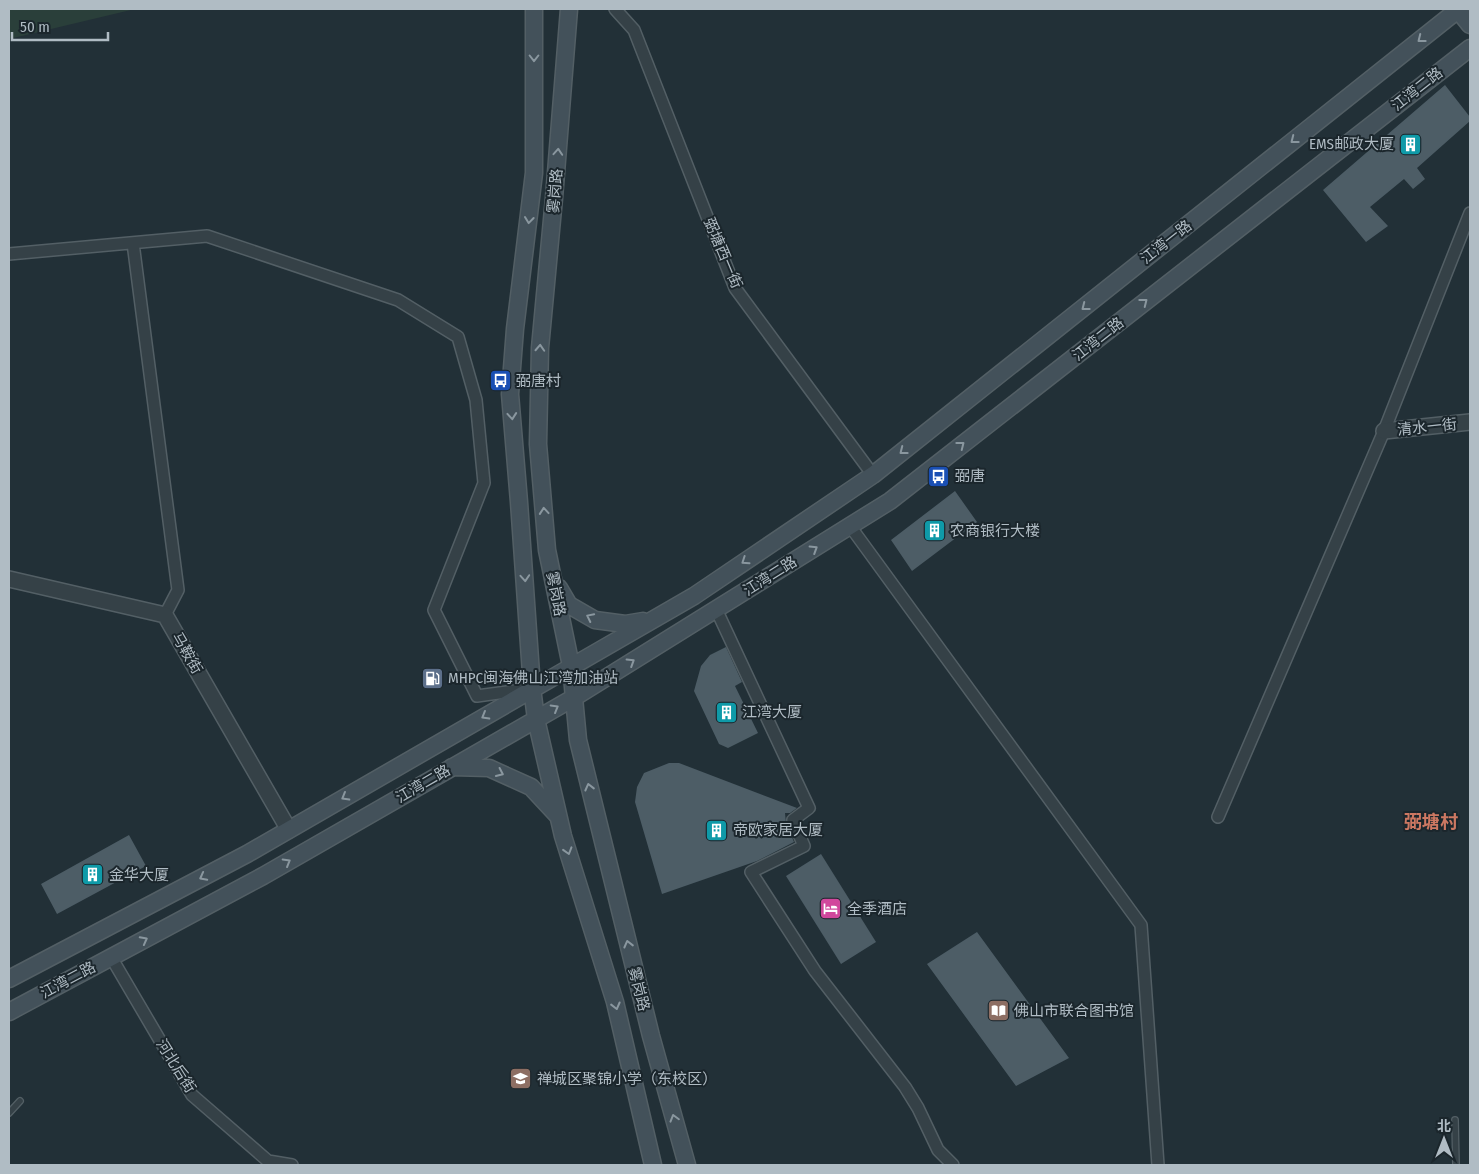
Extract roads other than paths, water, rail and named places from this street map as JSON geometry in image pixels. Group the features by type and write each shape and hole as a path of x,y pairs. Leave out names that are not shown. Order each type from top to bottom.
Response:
{"main road":[{"name":"雾岗路","path":"534,9 534,173 515,329 510,394 532,688 536,719 563,836 615,1002 653,1165"},
{"name":"雾岗路","path":"569,9 540,348 538,444 547,550 571,666 578,740 651,1036 687,1165"},
{"path":"1458,9 1470,25"},
{"name":"江湾一路","path":"873,475 1458,9"},
{"name":"江湾二路","path":"9,1012 263,876 452,768 574,697 890,501 1470,48"},
{"name":"江湾二路","path":"9,979 248,854 694,596 873,475"},
{"path":"552,576 569,605 595,620 625,624 654,618"},
{"path":"452,768 489,768 531,787 559,817"}],"street":[{"name":"弼塘西一街","path":"616,9 634,30 735,288 873,475"},
{"path":"1218,817 1384,431 1470,213"},
{"path":"9,254 206,236 398,300 458,337 476,400 484,483 434,610 477,696 532,688"},
{"path":"133,243 178,590 165,615"},
{"name":"清水一街","path":"1384,431 1470,422"},
{"path":"850,526 1141,925 1158,1165"},
{"name":"马鞍街","path":"9,578 165,615 289,830"},
{"path":"716,609 809,808 793,820 804,846 751,872 815,971 905,1086 938,1150 953,1165"},
{"name":"河北后街","path":"111,957 192,1095 268,1161 292,1165"}],"lane":[{"path":"9,1113 20,1102"},
{"path":"1456,1120 1456,1165"}],"place":[{"name":"EMS邮政大厦","path":"1410,144"},
{"name":"弼唐村","path":"500,381"},
{"name":"弼唐","path":"939,476"},
{"name":"农商银行大楼","path":"934,531"},
{"name":"MHPC闽海佛山江湾加油站","path":"432,678"},
{"name":"江湾大厦","path":"726,712"},
{"name":"帝欧家居大厦","path":"717,830"},
{"name":"金华大厦","path":"93,875"},
{"name":"全季酒店","path":"831,909"},
{"name":"佛山市联合图书馆","path":"998,1011"},
{"name":"禅城区聚锦小学（东校区）","path":"521,1079"}],"district":[{"name":"弼塘村","path":"1431,822"}]}
